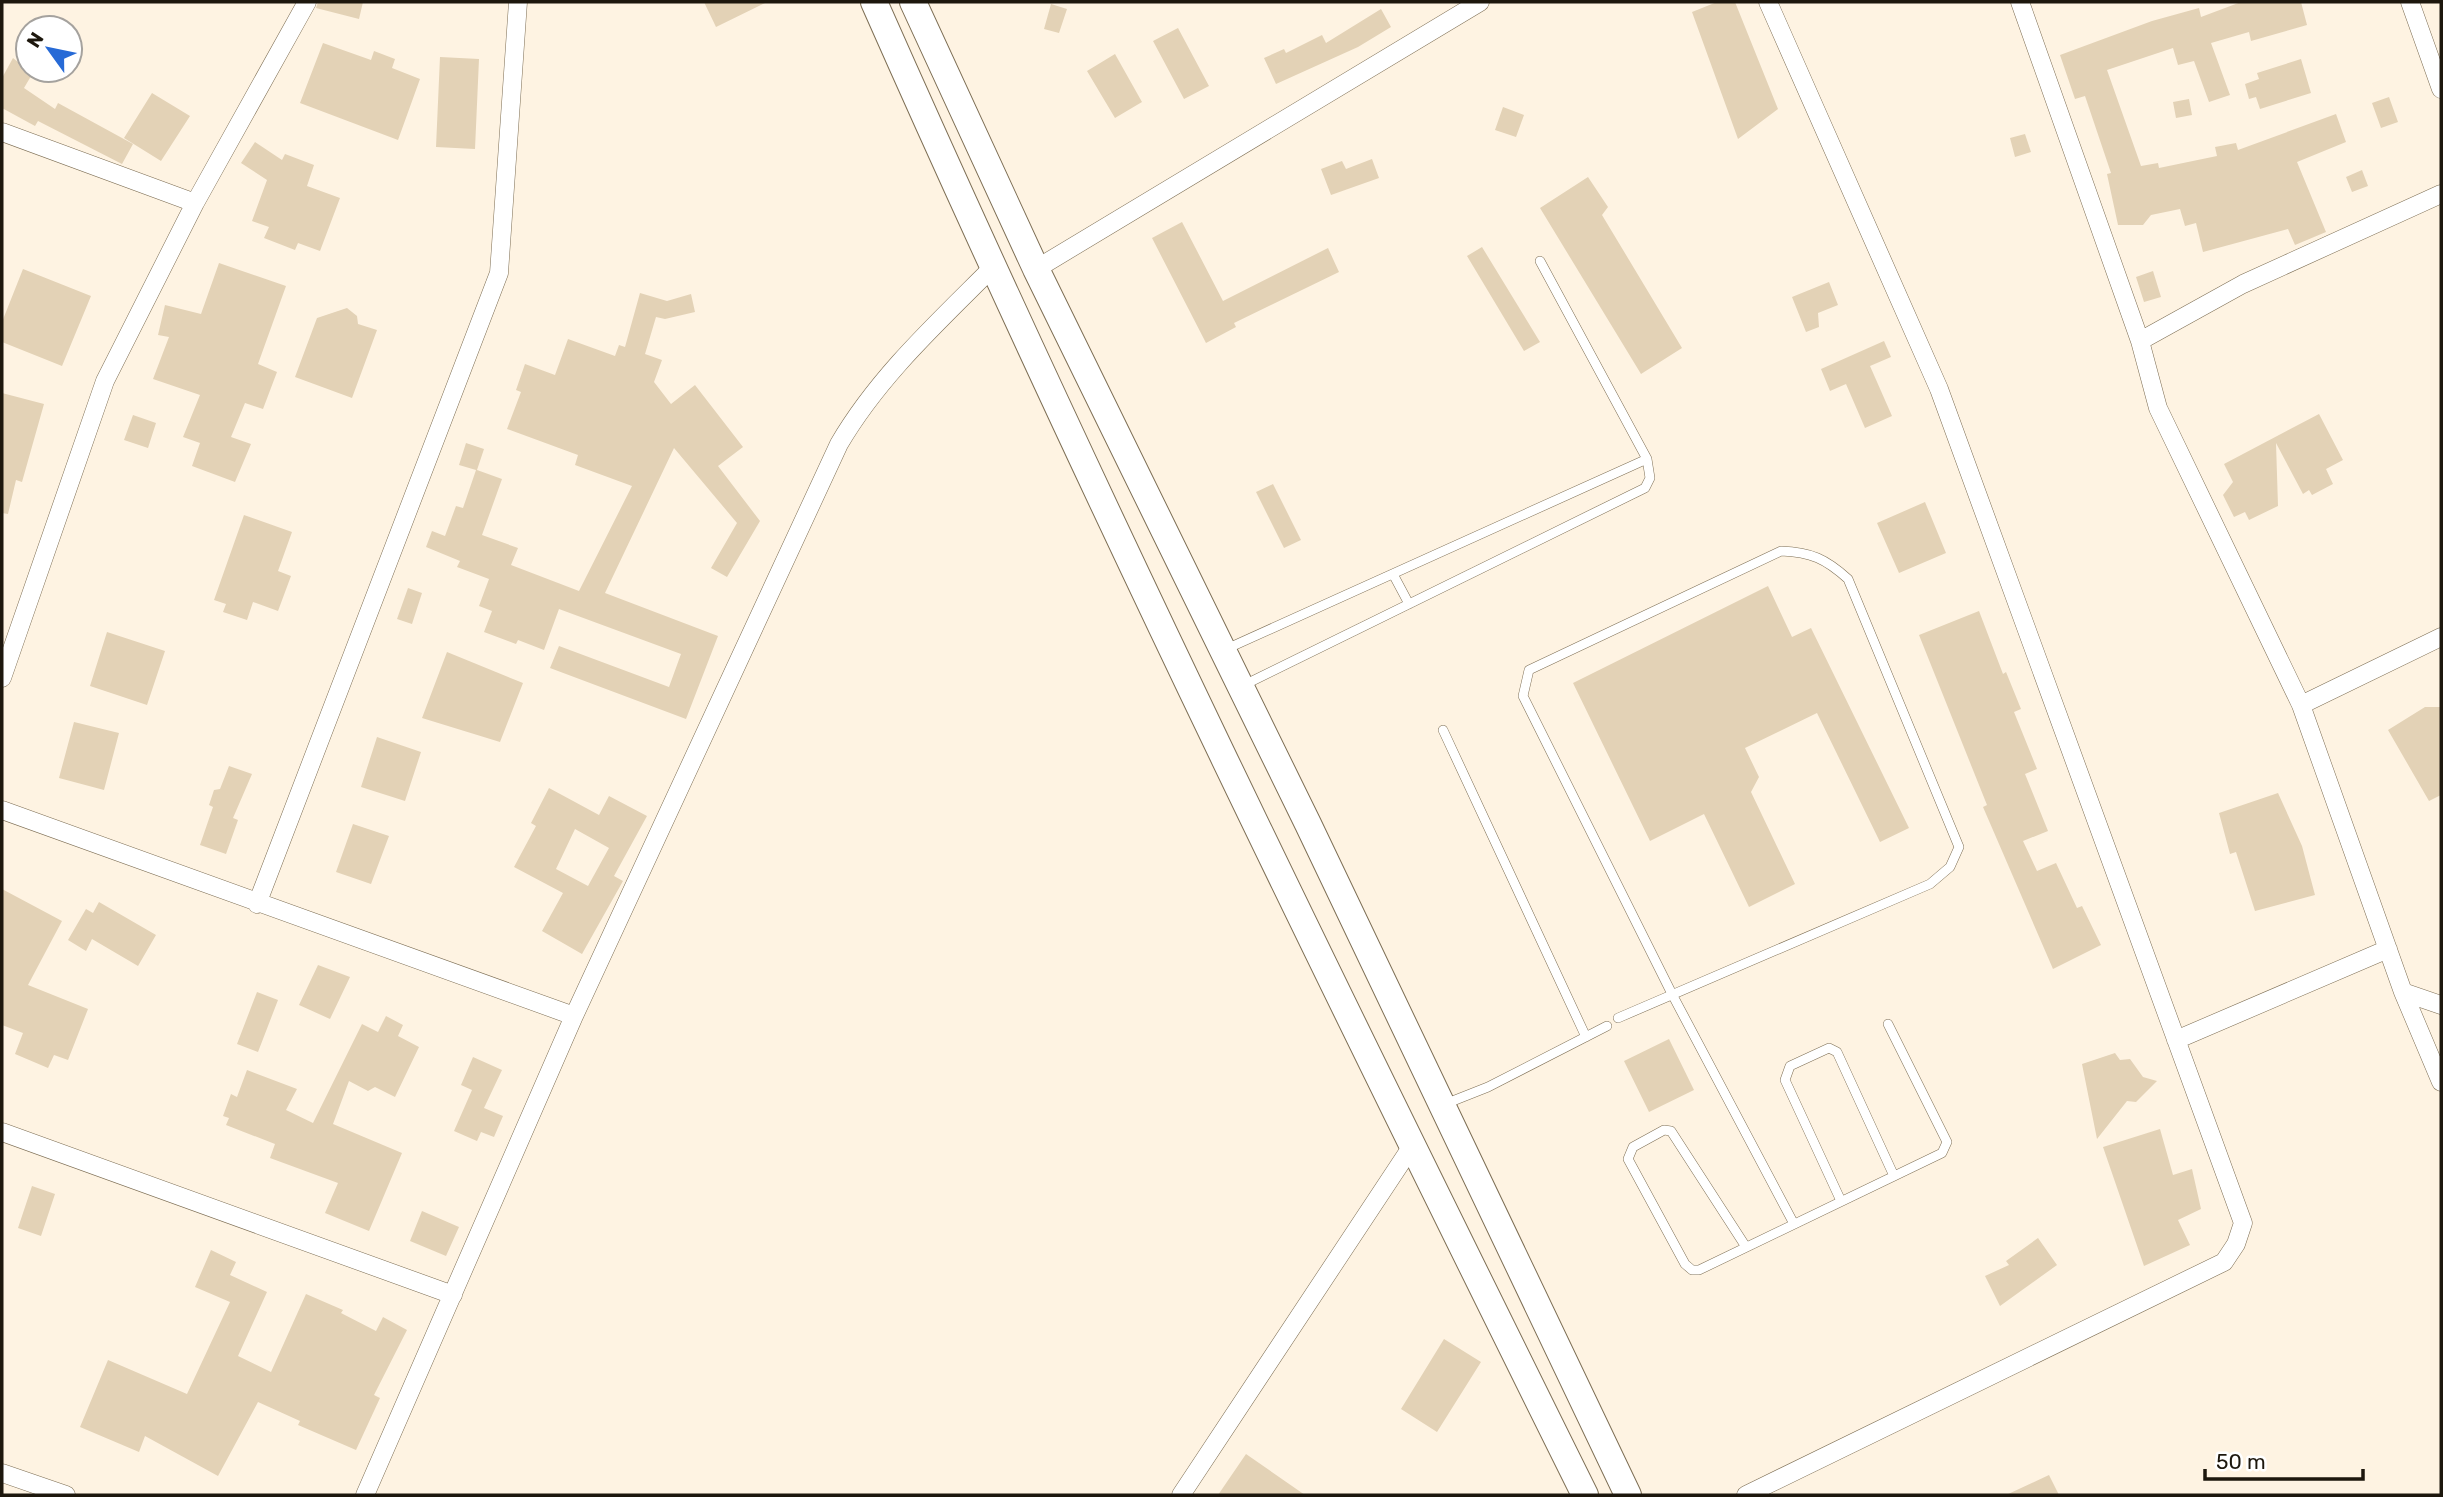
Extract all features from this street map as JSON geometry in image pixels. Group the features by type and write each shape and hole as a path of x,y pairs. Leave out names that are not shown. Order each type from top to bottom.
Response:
{"main road":[{"path":"874,2 992,268 1412,1146 1585,1495"},
{"path":"913,2 1035,269 1241,687 1628,1495"}],"street":[{"path":"2,678 105,382 195,203 307,2"},
{"path":"257,904 499,273 518,2"},
{"path":"1035,269 1480,2"},
{"path":"1746,1495 2224,1262 2236,1244 2243,1223 1938,389 1768,2"},
{"path":"2020,2 2140,341 2158,408 2301,705 2403,992 2441,1082"},
{"path":"2410,2 2441,89"},
{"path":"2,132 195,203"},
{"path":"2140,341 2243,284 2441,194"},
{"path":"365,1495 574,1016 839,444 855,418 921,339 992,268"},
{"path":"2301,705 2441,637"},
{"path":"2,810 574,1016"},
{"path":"2176,1040 2388,949"},
{"path":"2403,992 2441,1005"},
{"path":"2,1132 453,1295"},
{"path":"1181,1495 1412,1146"},
{"path":"2,1472 66,1495"}],"lane":[{"path":"1241,687 1645,488 1650,478 1647,459 1540,261"},
{"path":"1223,651 1647,459"},
{"path":"1618,1018 1672,994 1930,884 1950,867 1959,847 1848,579 1829,562 1807,552 1781,551 1529,670 1523,696 1672,994 1794,1224"},
{"path":"1393,574 1409,604"},
{"path":"1443,730 1586,1037"},
{"path":"1746,1247 1671,1131 1664,1130 1633,1147 1628,1159 1685,1264 1692,1270 1699,1270 1942,1153 1947,1142 1888,1024"},
{"path":"1440,1106 1488,1087 1607,1026"},
{"path":"1841,1201 1785,1080 1790,1066 1829,1048 1837,1052 1894,1176"}],"building":[{"path":"318,2 363,2 359,19 316,8"},
{"path":"704,2 767,2 716,27"},
{"path":"1717,2 1735,2 1778,109 1738,139 1692,12"},
{"path":"2241,2 2301,2 2307,25 2251,41 2249,32 2211,43 2230,95 2209,102 2194,61 2178,65 2173,48 2107,70 2141,166 2158,163 2159,168 2217,156 2215,147 2236,143 2238,150 2336,114 2346,142 2297,162 2326,232 2295,245 2288,229 2203,252 2196,223 2185,226 2180,209 2151,215 2143,225 2118,225 2107,174 2111,173 2085,96 2075,99 2060,55 2152,21 2199,8 2201,17"},
{"path":"1051,4 1067,9 1059,33 1044,29"},
{"path":"1381,9 1391,27 1358,47 1276,84 1264,58 1284,49 1286,53 1322,35 1326,43"},
{"path":"1178,28 1209,86 1184,99 1153,41"},
{"path":"323,43 371,60 374,51 395,59 392,68 420,79 398,140 300,103"},
{"path":"1115,54 1142,102 1115,118 1087,71"},
{"path":"440,57 479,59 475,149 436,147"},
{"path":"13,58 14,84 26,84 24,88 55,109 58,103 133,144 122,164 38,121 35,126 2,108 2,78"},
{"path":"2301,59 2311,93 2260,109 2256,97 2249,99 2245,84 2259,79 2257,73"},
{"path":"152,93 190,116 161,161 124,138"},
{"path":"2389,97 2398,122 2381,128 2372,103"},
{"path":"2189,99 2192,115 2176,118 2173,102"},
{"path":"1503,107 1524,115 1516,137 1495,130"},
{"path":"2025,134 2031,152 2015,157 2010,138"},
{"path":"255,142 282,160 285,154 314,165 307,186 340,198 320,251 298,243 295,250 264,238 269,227 252,221 267,180 241,163"},
{"path":"1372,159 1379,178 1331,195 1321,169 1342,161 1346,169"},
{"path":"2362,170 2368,186 2352,192 2346,177"},
{"path":"1588,177 1608,207 1602,215 1682,348 1641,374 1540,208"},
{"path":"1182,222 1223,301 1328,248 1339,272 1234,323 1236,327 1206,343 1152,238"},
{"path":"1482,247 1540,342 1524,351 1467,256"},
{"path":"219,263 286,286 258,364 277,372 263,409 245,403 231,437 251,444 235,482 192,466 200,443 183,437 200,395 153,379 169,337 158,335 165,305 201,314"},
{"path":"23,269 91,296 62,366 2,342 2,322"},
{"path":"2153,271 2161,297 2144,302 2136,277"},
{"path":"1829,282 1838,305 1818,313 1819,327 1806,332 1792,297"},
{"path":"640,293 667,301 691,294 695,312 665,319 656,317 645,354 662,360 654,382 671,404 695,385 743,447 718,466 760,521 727,577 711,568 737,523 674,448 605,593 718,636 686,719 550,668 559,646 669,687 681,654 559,609 544,650 518,640 516,644 484,632 492,611 479,606 489,579 457,567 460,561 426,547 432,531 445,536 456,506 463,508 476,470 459,465 466,443 484,449 477,470 502,479 482,535 518,548 511,565 579,591 632,486 575,465 578,455 507,429 521,392 516,390 525,364 555,375 568,339 615,356 619,345 625,347"},
{"path":"347,308 357,316 358,324 377,330 352,398 295,377 317,318"},
{"path":"1884,341 1891,357 1870,366 1892,416 1865,428 1846,384 1830,391 1821,369"},
{"path":"2,393 44,404 22,482 16,480 8,514 2,513"},
{"path":"2319,414 2343,460 2326,469 2333,484 2312,495 2309,490 2303,494 2276,443 2278,506 2249,520 2245,512 2234,517 2223,495 2233,482 2224,464"},
{"path":"133,415 156,423 148,448 124,440"},
{"path":"1273,484 1301,540 1284,548 1256,492"},
{"path":"1925,502 1946,553 1899,573 1877,523"},
{"path":"244,515 292,532 278,571 291,576 278,611 253,602 247,620 223,612 226,604 214,600"},
{"path":"1768,586 1792,637 1811,628 1909,828 1880,842 1817,713 1745,748 1759,777 1751,792 1795,884 1749,907 1704,814 1650,841 1573,683"},
{"path":"408,588 422,593 412,624 397,619"},
{"path":"1979,611 2003,674 2006,672 2021,709 2014,712 2037,769 2025,774 2048,831 2023,841 2037,871 2056,863 2077,908 2082,906 2101,945 2053,969 1983,807 1987,805 1919,635"},
{"path":"107,632 165,651 147,705 90,686"},
{"path":"447,652 523,683 500,742 422,718"},
{"path":"2425,707 2441,707 2441,795 2429,801 2388,730"},
{"path":"74,722 119,733 104,790 59,778"},
{"path":"377,737 421,752 405,801 361,787"},
{"path":"229,766 252,774 233,818 238,820 226,854 200,845 213,807 209,805 214,790 220,789"},
{"path":"549,788 599,815 609,796 647,816 614,876 623,881 582,954 542,931 563,893 514,867 536,826 531,823","holes":["575,829 609,848 588,886 556,869"]},
{"path":"2278,793 2302,846 2315,895 2255,911 2236,852 2230,854 2219,813"},
{"path":"353,824 389,836 371,884 336,872"},
{"path":"2,889 62,921 28,985 88,1009 68,1060 54,1055 48,1068 15,1054 23,1033 2,1025"},
{"path":"99,902 156,935 138,966 92,939 86,951 68,940 86,909 93,913"},
{"path":"318,965 350,977 330,1019 299,1005"},
{"path":"257,992 278,1000 258,1052 237,1044"},
{"path":"386,1016 403,1025 398,1036 419,1047 395,1097 375,1087 368,1091 349,1081 333,1124 402,1153 369,1231 325,1213 338,1183 270,1158 275,1144 226,1125 229,1118 223,1116 231,1094 237,1097 247,1070 297,1089 286,1110 313,1123 362,1024 378,1032"},
{"path":"1669,1039 1694,1090 1649,1112 1624,1061"},
{"path":"2115,1053 2120,1060 2130,1059 2143,1077 2157,1081 2136,1102 2127,1101 2097,1139 2082,1064"},
{"path":"473,1057 502,1070 484,1108 503,1116 494,1137 481,1132 477,1141 454,1131 472,1090 461,1085"},
{"path":"2160,1129 2173,1175 2192,1169 2201,1209 2178,1220 2190,1245 2144,1266 2103,1147"},
{"path":"32,1186 55,1194 41,1236 18,1228"},
{"path":"422,1211 459,1227 446,1256 410,1241"},
{"path":"2038,1238 2057,1265 2000,1306 1985,1276 2009,1265 2006,1261"},
{"path":"211,1250 236,1262 230,1275 267,1292 238,1356 271,1372 306,1294 343,1310 341,1313 376,1331 383,1317 407,1330 374,1395 380,1398 356,1450 298,1425 300,1421 258,1402 218,1476 145,1436 139,1452 80,1427 108,1360 187,1394 230,1302 195,1287"},
{"path":"1444,1339 1481,1362 1437,1432 1401,1409"},
{"path":"1246,1454 1305,1495 1218,1495"},
{"path":"2049,1475 2059,1495 2006,1495"}]}
